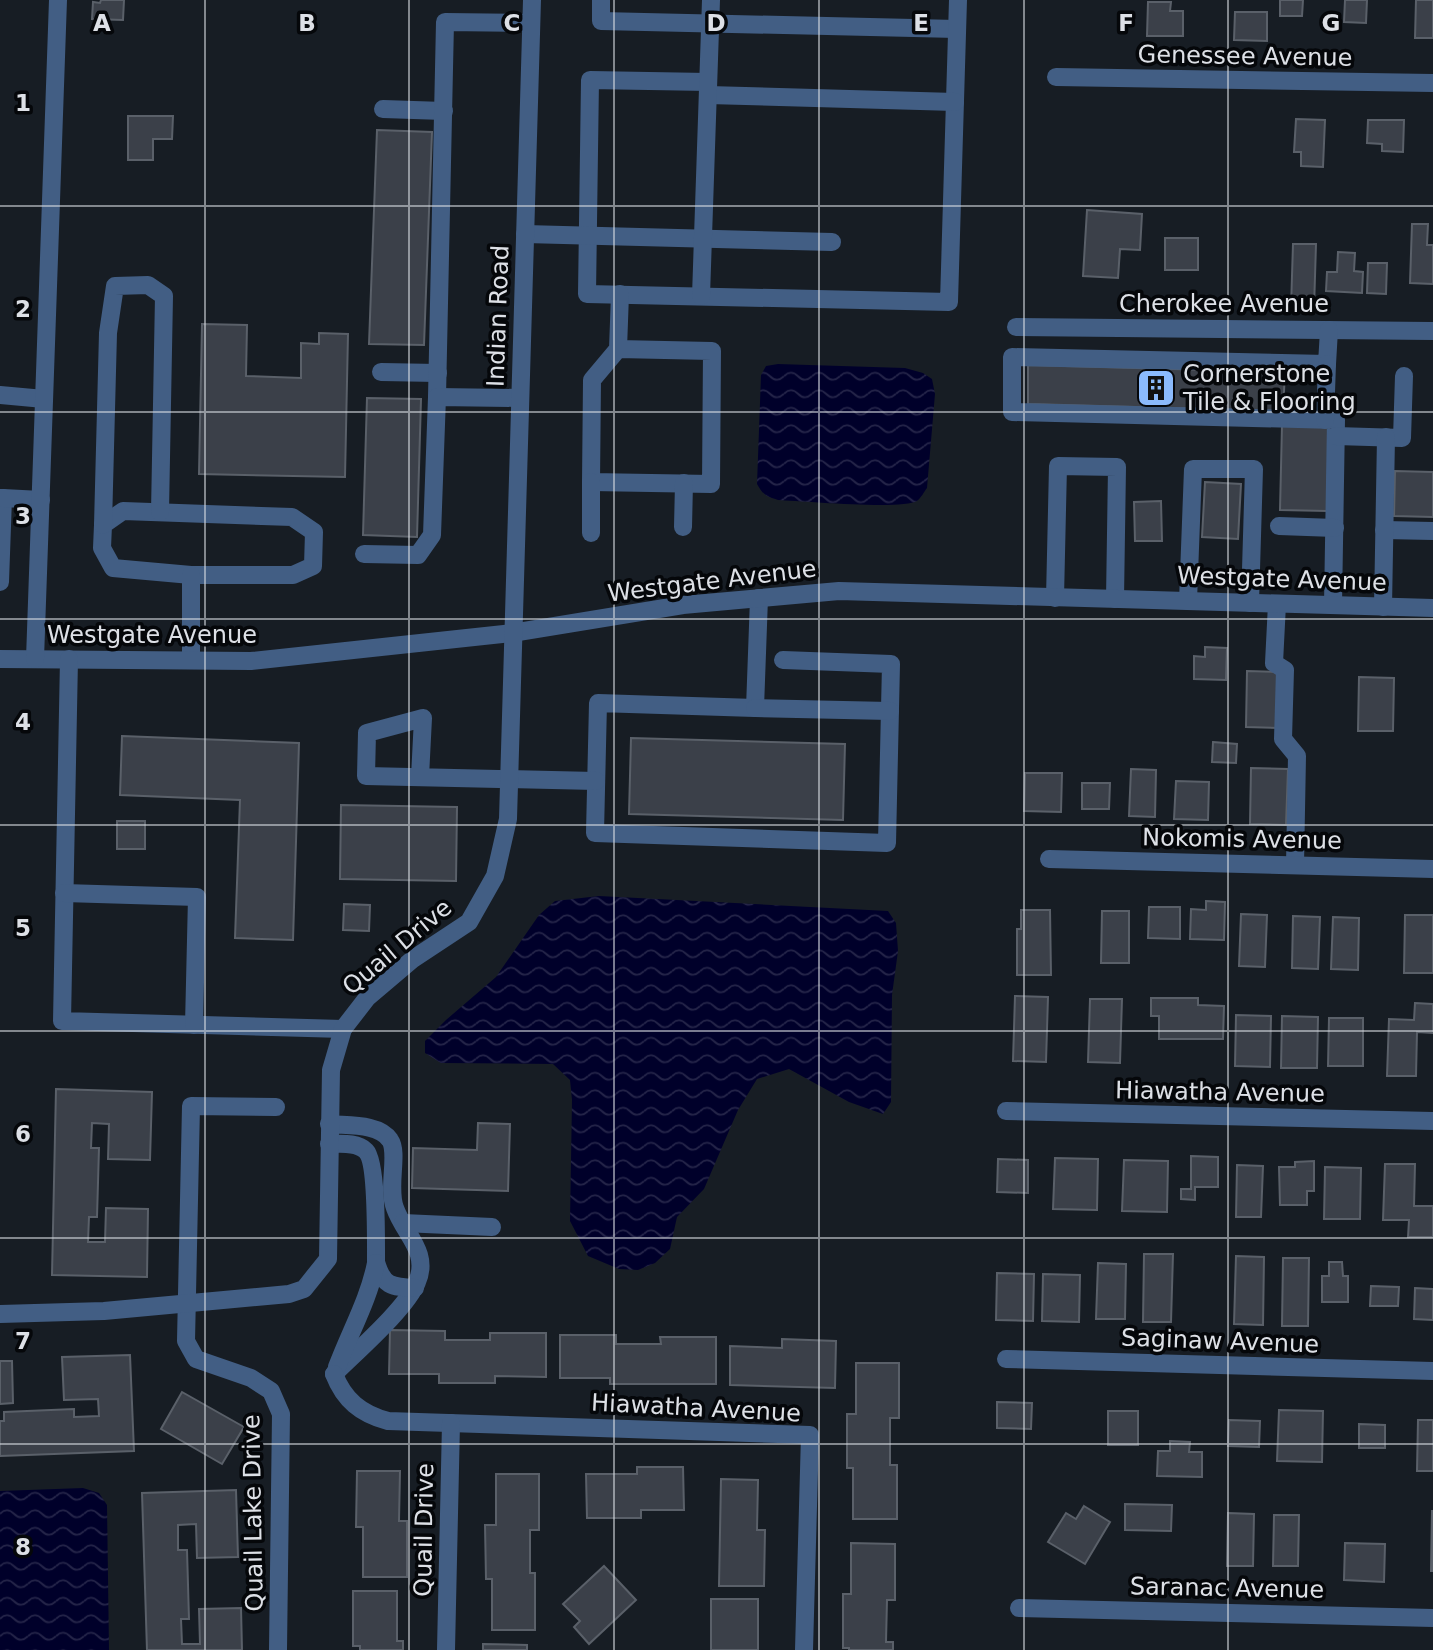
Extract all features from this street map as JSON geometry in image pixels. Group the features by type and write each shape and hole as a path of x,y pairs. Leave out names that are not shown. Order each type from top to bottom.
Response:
{"street":[{"path":"35,659 58,0"},
{"name":"Indian Road","path":"512,634 532,0"},
{"path":"601,0 601,21 957,29"},
{"path":"701,296 711,0"},
{"path":"955,102 590,80 587,294 949,302 955,102 957,29 958,0"},
{"path":"364,554 418,555 432,535 445,22 531,23"},
{"name":"Genessee Avenue","path":"1056,77 1433,83"},
{"path":"383,109 444,111"},
{"path":"525,234 832,242"},
{"path":"103,525 123,511 292,517 314,532 313,566 293,575 191,575 113,568 102,548 108,333 115,286 148,285 164,296 160,512"},
{"path":"591,533 592,380 618,349 620,294"},
{"name":"Cherokee Avenue","path":"1016,327 1433,331"},
{"path":"1325,419 1329,330"},
{"path":"592,482 711,484 712,351 618,349"},
{"path":"1327,364 1013,357 1012,412 1336,420 1333,605"},
{"path":"381,372 438,373"},
{"path":"1336,436 1402,438 1404,376"},
{"path":"0,395 44,399"},
{"path":"437,397 520,398"},
{"path":"1382,607 1386,437"},
{"path":"1055,597 1058,466 1116,467 1115,599"},
{"path":"1188,601 1193,469 1254,469 1251,603"},
{"path":"683,527 684,483"},
{"path":"0,582 1,498 41,500"},
{"path":"1279,526 1335,528"},
{"path":"1384,530 1433,531"},
{"path":"191,575 191,660"},
{"name":"Westgate Avenue","path":"0,659 251,661 512,634 683,605 839,592 1433,608"},
{"path":"755,708 758,598"},
{"path":"1277,604 1274,663 1285,670 1283,739 1297,756 1295,865"},
{"name":"Quail Drive","path":"186,1303 296,1292 304,1289 327,1259 331,1070 344,1029 367,999 413,959 469,922 495,876 508,819 512,634"},
{"path":"69,659 62,1021 344,1029"},
{"path":"783,660 891,664 890,711 887,843 595,833 598,703 890,711"},
{"path":"420,776 596,781"},
{"name":"Nokomis Avenue","path":"1049,859 1433,869"},
{"path":"65,893 197,897 194,1025"},
{"name":"Quail Lake Drive","path":"276,1107 191,1106 186,1341 196,1360 251,1378 271,1391 281,1414 278,1650"},
{"name":"Hiawatha Avenue","path":"1006,1111 1433,1121"},
{"path":"329,1124 372,1129 382,1132 390,1139 394,1155 391,1194 395,1209 419,1251 422,1264 415,1288 334,1374"},
{"path":"329,1144 352,1144 365,1150 370,1156 373,1172 376,1262 371,1287 334,1374 340,1388 360,1410 374,1417 388,1421 451,1423"},
{"path":"403,1223 492,1227"},
{"path":"376,1262 384,1282 392,1286 415,1288"},
{"path":"0,1314 104,1311 186,1303"},
{"name":"Saginaw Avenue","path":"1006,1360 1433,1371"},
{"name":"Quail Drive","path":"446,1650 451,1423"},
{"name":"Hiawatha Avenue","path":"451,1423 810,1435 804,1650"},
{"name":"Saranac Avenue","path":"1019,1608 1433,1618"}],"water":[{"path":"778,364 905,368 923,373 932,379 935,394 927,488 918,500 893,505 851,504 778,500 763,493 757,484 761,375 766,366"},
{"path":"599,896 888,911 896,923 898,951 892,995 891,1102 883,1114 849,1102 789,1069 757,1079 738,1110 704,1189 677,1217 670,1249 655,1263 638,1270 619,1269 588,1256 570,1221 570,1080 553,1064 441,1063 425,1053 425,1041 496,977 539,915 555,901"},
{"path":"83,1488 99,1493 107,1505 109,1650 0,1650 0,1491"}],"building":[{"path":"101,0 124,0 123,20 92,19 93,2 100,3"},
{"path":"1280,0 1303,0 1302,16 1280,16"},
{"path":"1345,0 1367,0 1366,23 1344,22"},
{"path":"1416,0 1433,0 1433,38 1415,38"},
{"path":"1148,2 1171,2 1170,11 1183,11 1183,36 1147,36"},
{"path":"1235,12 1267,12 1267,41 1234,40"},
{"path":"128,116 173,116 172,139 153,139 153,160 128,160"},
{"path":"1296,119 1325,120 1323,167 1301,166 1301,152 1294,152"},
{"path":"1368,120 1404,120 1403,152 1382,151 1382,144 1367,143"},
{"path":"377,130 432,132 424,345 369,344"},
{"path":"1087,210 1142,214 1140,250 1120,249 1118,278 1083,276"},
{"path":"1412,224 1428,224 1427,245 1433,245 1433,284 1410,283"},
{"path":"1165,238 1198,238 1198,270 1165,270"},
{"path":"1293,244 1316,244 1314,309 1291,308"},
{"path":"1338,252 1355,253 1354,271 1363,272 1362,293 1326,291 1327,272 1337,272"},
{"path":"1368,263 1387,263 1386,294 1367,293"},
{"path":"202,324 247,325 246,376 301,378 301,343 319,344 319,333 348,334 345,477 199,474"},
{"name":"Cornerstone Tile & Flooring","path":"1028,365 1285,372 1283,411 1028,404"},
{"path":"367,398 421,399 417,537 363,535"},
{"path":"1282,425 1329,426 1327,511 1280,510"},
{"path":"1395,471 1433,472 1433,517 1394,516"},
{"path":"1205,482 1241,484 1238,539 1202,537"},
{"path":"1161,501 1162,541 1135,541 1134,502"},
{"path":"1205,647 1227,648 1226,680 1194,679 1194,656 1205,657"},
{"path":"1247,671 1280,672 1279,728 1246,727"},
{"path":"1359,677 1394,678 1393,731 1358,731"},
{"path":"122,736 299,743 293,940 235,938 240,800 120,795"},
{"path":"631,738 845,744 843,820 629,814"},
{"path":"1213,742 1237,744 1236,763 1212,762"},
{"path":"1251,768 1288,769 1286,825 1250,824"},
{"path":"1131,769 1156,770 1155,817 1129,816"},
{"path":"1025,773 1062,773 1061,812 1024,811"},
{"path":"1176,781 1209,782 1208,820 1174,819"},
{"path":"1082,783 1110,783 1109,809 1082,809"},
{"path":"341,805 457,807 456,881 340,879"},
{"path":"117,821 145,821 145,849 117,849"},
{"path":"1206,901 1225,902 1224,940 1190,939 1191,909 1206,910"},
{"path":"344,904 370,905 369,931 343,930"},
{"path":"1149,907 1180,907 1180,939 1148,938"},
{"path":"1021,910 1050,910 1051,975 1017,975 1017,929 1021,929"},
{"path":"1102,911 1129,911 1129,963 1101,963"},
{"path":"1241,914 1267,915 1265,967 1239,966"},
{"path":"1405,915 1433,915 1433,973 1404,973"},
{"path":"1293,916 1320,917 1318,969 1292,968"},
{"path":"1333,917 1359,918 1358,970 1331,969"},
{"path":"1015,996 1048,997 1046,1062 1013,1061"},
{"path":"1151,998 1198,998 1198,1005 1224,1006 1223,1039 1159,1039 1159,1016 1151,1016"},
{"path":"1090,999 1122,999 1120,1063 1088,1062"},
{"path":"1415,1003 1433,1004 1433,1033 1417,1032 1416,1076 1387,1076 1389,1019 1414,1020"},
{"path":"1236,1015 1271,1016 1270,1067 1235,1066"},
{"path":"1282,1016 1318,1017 1317,1068 1281,1068"},
{"path":"1329,1018 1363,1018 1363,1066 1328,1066"},
{"path":"56,1089 152,1092 150,1160 108,1159 109,1124 92,1123 91,1148 99,1148 97,1217 89,1217 88,1242 105,1242 106,1208 148,1209 147,1277 52,1275"},
{"path":"478,1123 510,1124 508,1191 412,1188 413,1148 477,1150"},
{"path":"1191,1156 1218,1157 1218,1187 1195,1187 1195,1200 1181,1199 1181,1189 1191,1189"},
{"path":"1055,1158 1098,1159 1097,1210 1053,1209"},
{"path":"998,1159 1028,1160 1028,1193 997,1192"},
{"path":"1124,1160 1168,1161 1167,1212 1122,1211"},
{"path":"1314,1161 1314,1191 1307,1191 1307,1205 1280,1205 1279,1167 1295,1167 1295,1162"},
{"path":"1385,1164 1415,1164 1414,1206 1433,1206 1433,1237 1408,1237 1409,1220 1383,1220"},
{"path":"1237,1165 1263,1166 1261,1217 1236,1217"},
{"path":"1325,1167 1361,1168 1360,1219 1324,1219"},
{"path":"1144,1254 1173,1254 1171,1322 1143,1322"},
{"path":"1236,1256 1264,1257 1263,1325 1234,1324"},
{"path":"1283,1258 1309,1258 1308,1326 1282,1326"},
{"path":"1329,1262 1342,1262 1343,1276 1348,1276 1348,1302 1322,1302 1322,1276 1329,1276"},
{"path":"1098,1263 1126,1264 1125,1319 1096,1319"},
{"path":"997,1273 1034,1274 1033,1321 996,1320"},
{"path":"1043,1274 1080,1275 1079,1322 1042,1321"},
{"path":"1371,1286 1399,1287 1398,1306 1370,1306"},
{"path":"1415,1288 1433,1289 1433,1320 1414,1319"},
{"path":"390,1330 445,1331 445,1340 490,1340 490,1333 546,1333 546,1377 495,1376 495,1383 439,1383 439,1374 389,1374"},
{"path":"560,1335 616,1335 616,1344 661,1344 660,1337 716,1337 716,1384 610,1384 610,1378 560,1378"},
{"path":"782,1339 836,1341 835,1388 730,1385 730,1346 782,1348"},
{"path":"130,1355 134,1451 0,1456 0,1421 4,1421 4,1412 74,1409 74,1417 99,1416 98,1399 64,1400 62,1357"},
{"path":"0,1361 12,1361 13,1403 0,1404"},
{"path":"856,1363 899,1363 899,1418 890,1418 890,1465 897,1465 897,1519 853,1519 853,1468 847,1468 847,1414 856,1414"},
{"path":"182,1392 244,1427 222,1464 161,1429"},
{"path":"997,1402 1032,1403 1031,1429 997,1428"},
{"path":"1279,1410 1323,1411 1322,1462 1277,1461"},
{"path":"1108,1411 1138,1411 1138,1445 1108,1445"},
{"path":"1229,1420 1260,1421 1259,1447 1228,1446"},
{"path":"1418,1420 1433,1420 1433,1471 1417,1471"},
{"path":"1359,1424 1385,1425 1385,1448 1359,1448"},
{"path":"1170,1441 1190,1442 1189,1452 1202,1452 1202,1477 1157,1476 1158,1451 1170,1451"},
{"path":"637,1467 683,1467 684,1510 641,1510 641,1518 587,1518 586,1474 637,1474"},
{"path":"357,1471 400,1471 399,1521 407,1521 407,1577 363,1577 363,1527 356,1527"},
{"path":"496,1474 539,1474 539,1530 530,1530 530,1573 535,1573 535,1630 492,1630 492,1579 486,1579 485,1525 496,1525"},
{"path":"721,1479 758,1480 757,1530 765,1530 764,1586 719,1586"},
{"path":"236,1490 238,1557 197,1558 196,1524 178,1525 178,1550 187,1550 189,1619 181,1619 182,1644 200,1644 199,1609 241,1608 242,1650 147,1650 142,1493"},
{"path":"1125,1504 1172,1505 1171,1531 1125,1530"},
{"path":"1084,1506 1110,1522 1085,1564 1048,1542 1066,1513 1076,1519"},
{"path":"1432,1511 1433,1571 1431,1571"},
{"path":"1228,1513 1254,1514 1253,1566 1227,1566"},
{"path":"1274,1515 1299,1515 1298,1566 1273,1566"},
{"path":"851,1543 895,1544 895,1600 887,1600 886,1642 893,1642 893,1650 843,1648 843,1594 851,1594"},
{"path":"1345,1543 1385,1544 1384,1582 1344,1580"},
{"path":"604,1566 636,1600 589,1644 574,1627 580,1621 563,1604"},
{"path":"353,1591 397,1591 397,1641 403,1641 403,1650 360,1650 360,1646 353,1646"},
{"path":"711,1599 758,1599 758,1650 711,1650"},
{"path":"483,1644 527,1645 527,1650 483,1650"}],"place":[{"name":"Cornerstone Tile & Flooring","path":"1156,388"}]}
